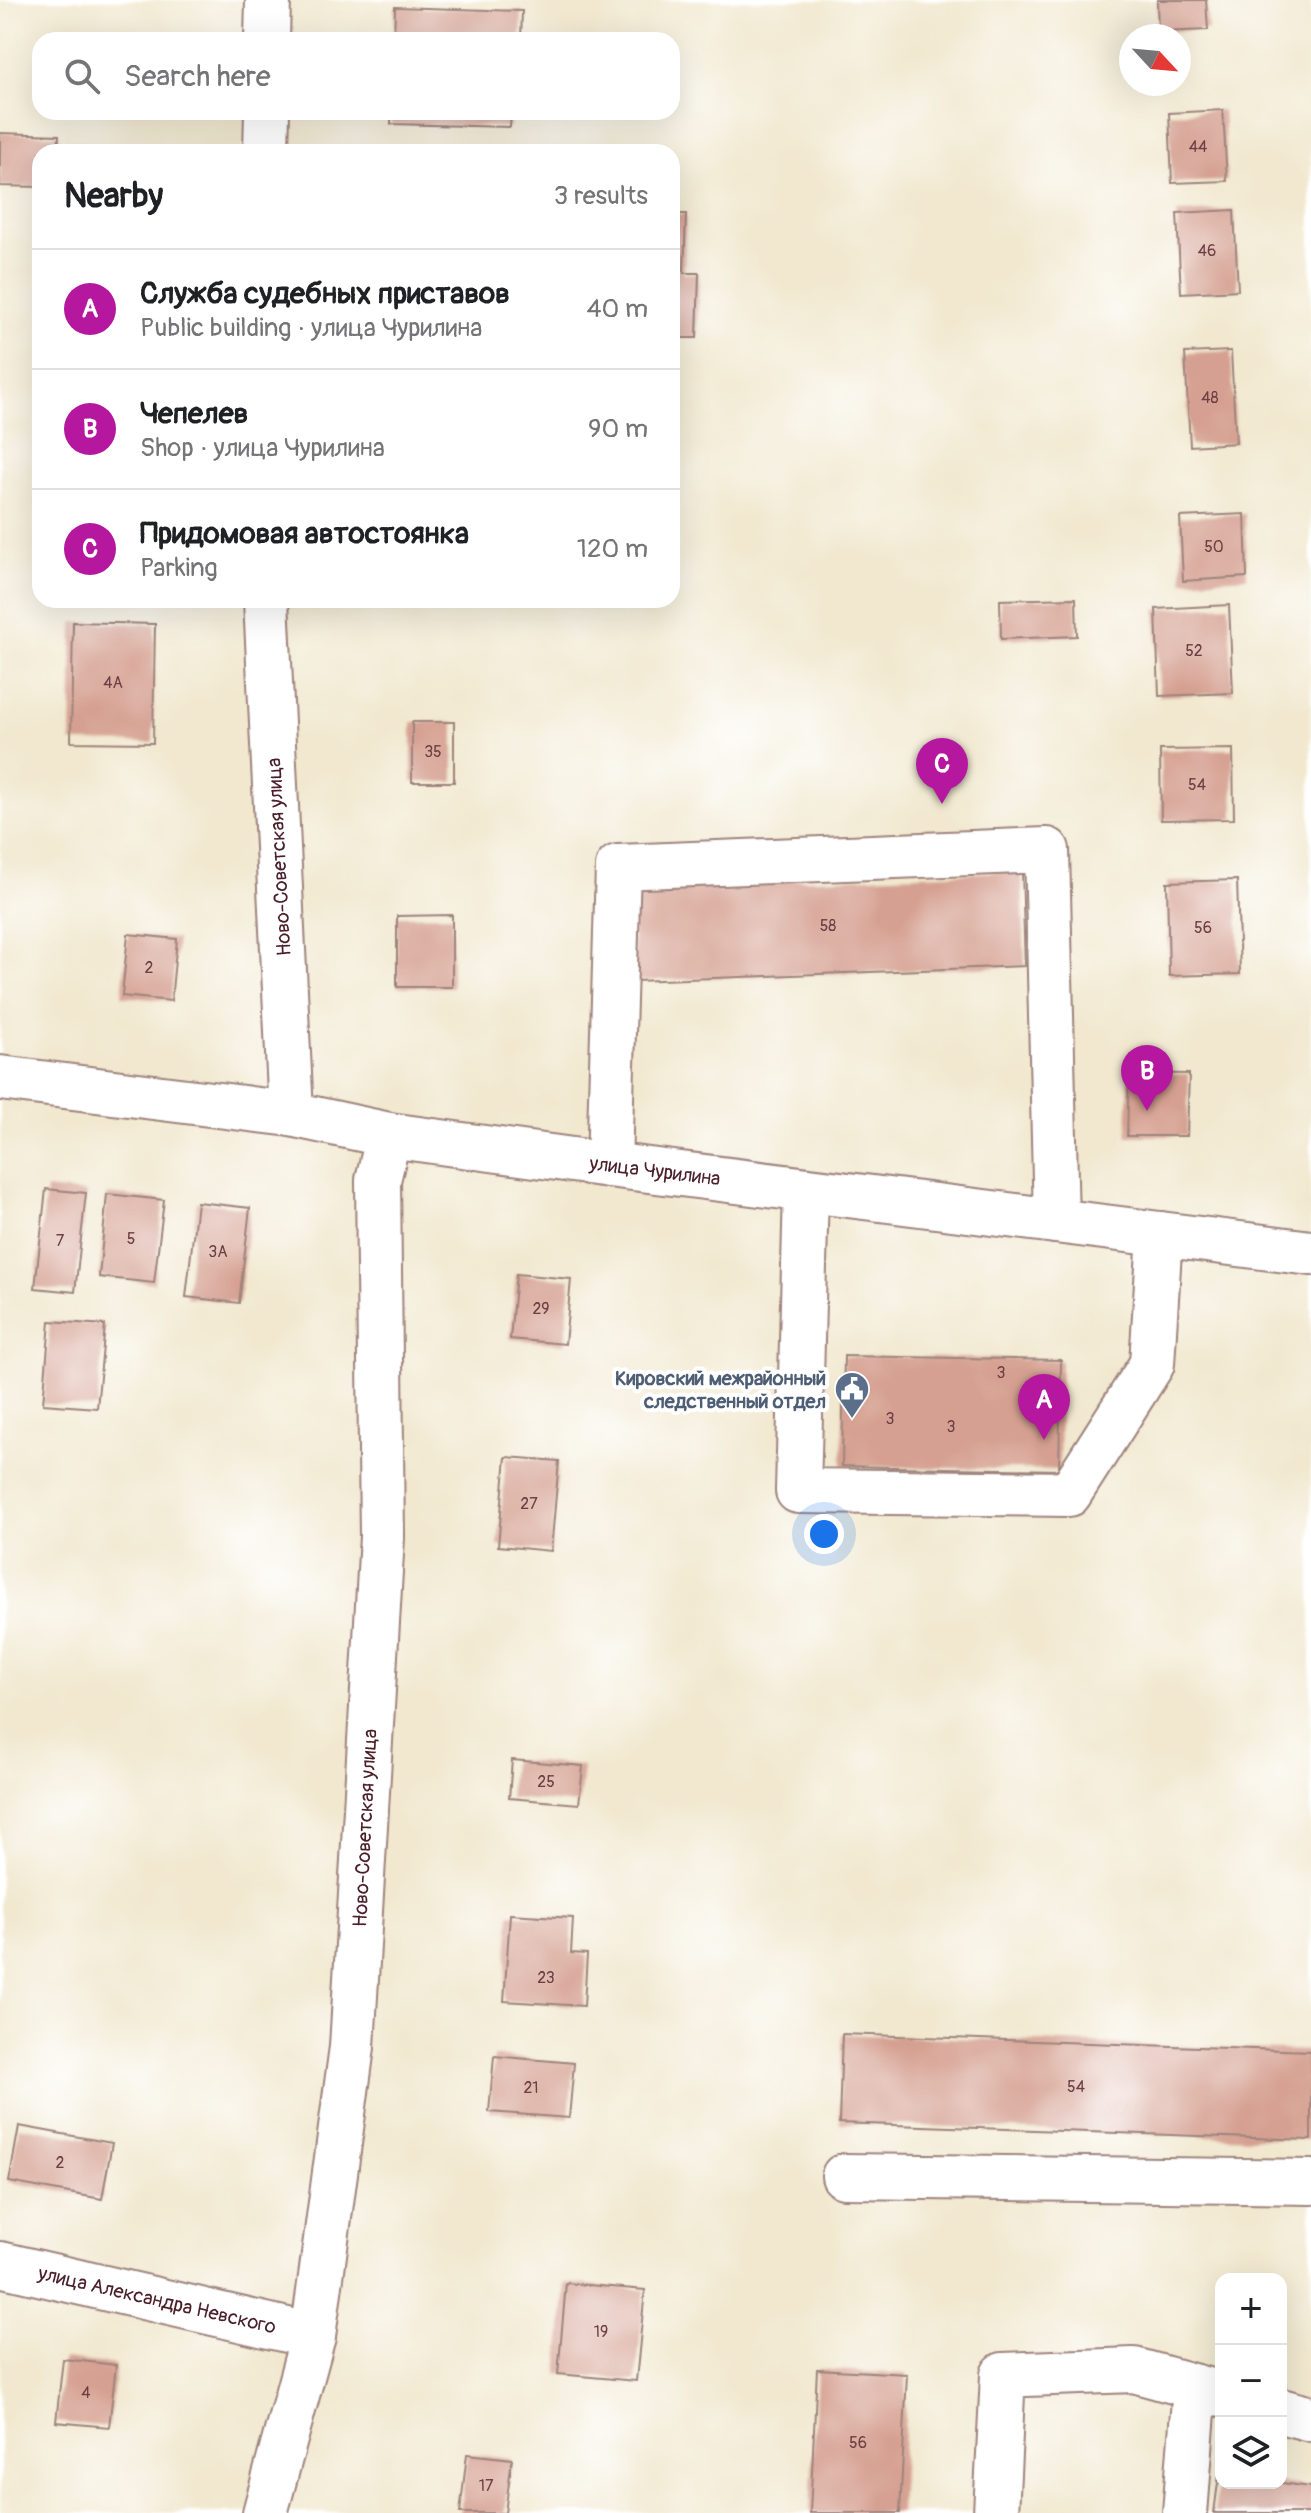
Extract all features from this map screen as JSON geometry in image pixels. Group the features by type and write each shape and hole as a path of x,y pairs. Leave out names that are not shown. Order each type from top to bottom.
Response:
{"street":[{"path":"267,32 268,0"},
{"path":"266,144 267,120"},
{"name":"Ново-Советская улица","path":"266,608 291,1114"},
{"path":"609,1165 618,867 1047,850 1056,1221"},
{"name":"улица Чурилина","path":"0,1078 291,1114 389,1135 609,1165 1311,1253"},
{"name":"Ново-Советская улица","path":"265,2513 313,2336 352,2047 382,1537 378,1180 389,1135"},
{"path":"806,1190 798,1491 1069,1494 1152,1364 1160,1234"},
{"path":"844,2176 1311,2182"},
{"name":"улица Александра Невского","path":"0,2264 313,2336"},
{"path":"996,2513 1003,2375 1134,2370 1208,2390 1185,2513"},
{"path":"1287,2413 1311,2419"}],"building":[{"path":"1157,0 1206,0 1208,30 1191,31 1191,24 1158,24"},
{"path":"395,7 522,11 521,32 394,32"},
{"path":"1223,110 1227,181 1172,183 1169,113"},
{"path":"391,120 510,120 510,127 391,124"},
{"path":"0,133 59,135 58,144 32,144 32,187 0,186"},
{"path":"1234,210 1238,290 1181,293 1177,213"},
{"path":"680,214 686,214 684,273 699,273 697,338 680,338"},
{"path":"1231,351 1236,443 1190,446 1185,353"},
{"path":"1245,514 1247,577 1183,581 1180,517"},
{"path":"1076,598 1077,636 1001,639 1000,600"},
{"path":"1229,605 1233,693 1159,696 1156,609"},
{"path":"73,622 155,624 153,743 71,742"},
{"path":"412,722 454,722 454,782 412,782"},
{"path":"1233,749 1234,819 1161,820 1160,750"},
{"path":"1022,871 1025,966 635,981 631,886"},
{"path":"1237,880 1240,974 1169,976 1167,882"},
{"path":"452,915 452,987 397,987 397,916"},
{"path":"128,934 177,939 171,1001 122,996"},
{"path":"1129,1073 1189,1074 1187,1136 1127,1136"},
{"path":"46,1189 86,1193 75,1292 35,1288"},
{"path":"107,1194 164,1200 154,1283 99,1277"},
{"path":"197,1202 250,1208 239,1303 186,1297"},
{"path":"516,1274 571,1279 565,1344 510,1339"},
{"path":"50,1321 105,1325 97,1408 43,1404"},
{"path":"844,1356 1061,1360 1059,1470 842,1466"},
{"path":"506,1457 559,1461 551,1551 498,1546"},
{"path":"512,1760 583,1766 579,1804 509,1798"},
{"path":"510,1914 573,1918 571,1953 587,1954 584,2006 504,2001"},
{"path":"842,2034 1311,2051 1311,2140 839,2123"},
{"path":"494,2056 574,2063 569,2118 489,2112"},
{"path":"19,2126 112,2143 102,2199 9,2182"},
{"path":"566,2283 645,2290 636,2381 558,2374"},
{"path":"63,2359 116,2365 109,2427 56,2422"},
{"path":"817,2369 907,2374 900,2513 810,2513"},
{"path":"467,2454 512,2459 505,2513 460,2513"},
{"path":"1287,2484 1311,2487 1311,2513 1214,2513 1217,2489 1287,2489"}],"place":[{"name":"Придомовая автостоянка","path":"942,804"},
{"name":"Чепелев","path":"1147,1111"},
{"name":"Кировский межрайонный следственный отдел","path":"852,1420"},
{"name":"Служба судебных приставов","path":"1044,1440"}]}
